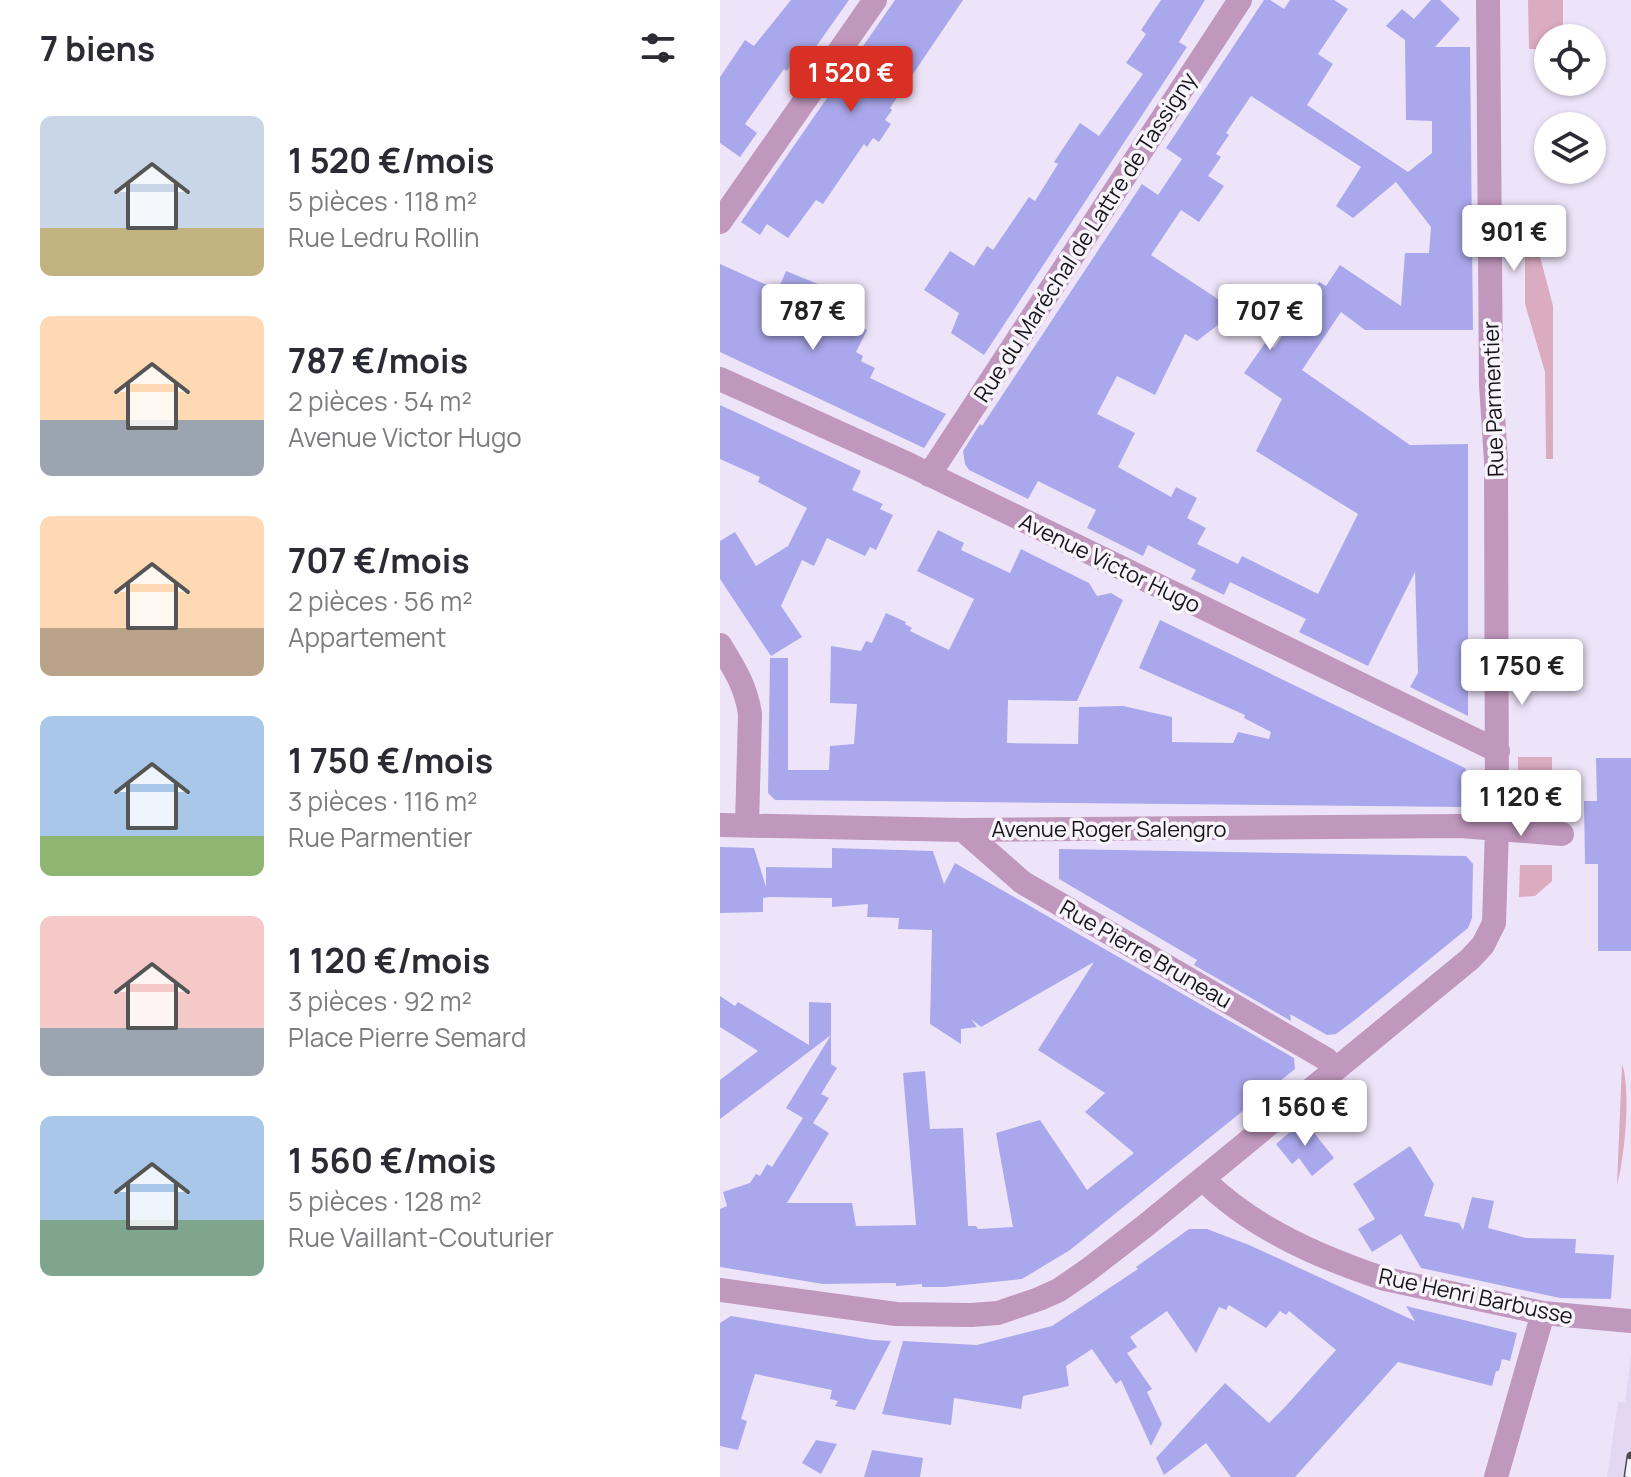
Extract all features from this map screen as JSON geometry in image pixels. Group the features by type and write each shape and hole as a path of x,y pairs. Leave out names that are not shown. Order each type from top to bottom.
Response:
{"street":[{"path":"720,222 875,0"},
{"name":"Rue du Maréchal de Lattre de Tassigny","path":"929,475 1240,0"},
{"name":"Rue Parmentier","path":"1335,1068 1470,959 1483,945 1494,923 1498,751 1488,0"},
{"name":"Avenue Victor Hugo","path":"720,379 929,475 1498,751"},
{"path":"720,645 743,682 748,697 747,825"},
{"name":"Avenue Roger Salengro","path":"720,825 963,830 1497,828 1562,834"},
{"name":"Rue Pierre Bruneau","path":"963,830 1022,882 1326,1059 1335,1068"},
{"path":"720,1290 880,1313 998,1313 1059,1290 1088,1270 1335,1068"},
{"name":"Rue Henri Barbusse","path":"1203,1179 1252,1219 1325,1257 1385,1279 1543,1313 1631,1321"},
{"path":"1496,1477 1543,1313"}],"shaded area":[{"path":"1528,0 1563,0 1563,24 1534,24 1534,49 1529,49"},
{"path":"1525,245 1537,245 1553,306 1553,459 1546,459 1545,372 1525,304"},
{"path":"1518,757 1552,757 1552,800 1518,801"},
{"path":"1520,865 1552,865 1552,881 1535,896 1519,897"},
{"path":"1622,1064 1626,1123 1617,1185"},
{"path":"1631,1353 1631,1477 1607,1477 1618,1402 1625,1402"}],"building":[{"path":"791,0 849,0 808,58 802,54 787,71 784,69 745,124 757,133 740,157 720,143 720,77 745,40 754,46"},
{"path":"895,0 963,0 890,108 892,110 885,120 891,124 879,142 873,138 867,147 864,144 823,204 816,200 788,238 767,224 760,235 741,222"},
{"path":"1161,0 1205,0 1179,42 1187,47 984,355 951,333 959,313 924,290 950,251 974,266 987,246 993,250 1029,197 1035,201 1058,164 1054,162 1080,123 1099,136 1143,74 1126,63 1146,34 1141,30"},
{"path":"1264,0 1270,0 1284,9 1290,0 1334,0 1348,9 1318,54 1333,64 1307,105 1408,172 1432,153 1432,121 1406,120 1405,40 1386,26 1402,9 1414,19 1431,0 1440,0 1460,19 1435,47 1470,47 1473,330 1365,330 1341,312 1302,370 1410,445 1468,444 1468,716 1410,687 1418,673 1415,572 1368,666 1299,632 1306,619 1230,582 1224,595 1191,579 1196,570 1148,545 1143,556 1087,528 1096,510 1038,481 1028,499 969,470 965,464 963,451 980,424 982,426 1142,184 1158,195 1182,159 1166,148","holes":["1251,96 1361,167 1336,206 1353,218 1396,182 1431,227 1429,253 1405,253 1401,306 1340,265 1326,286 1319,282 1274,348 1265,343 1244,373 1282,399 1256,451 1358,514 1318,594 1242,556 1238,564 1197,544 1206,528 1187,518 1197,498 1176,487 1171,497 1118,467 1135,433 1097,414 1117,376 1155,395 1185,334 1197,341 1236,311 1151,255 1181,210 1199,222 1224,186 1208,176 1221,157 1216,154 1229,135 1226,133"]},
{"path":"720,264 778,290 786,271 830,289 821,309 867,330 856,352 863,356 861,361 875,368 870,378 946,414 924,448 720,352"},
{"path":"720,405 861,471 852,490 883,504 880,509 893,515 876,550 870,547 865,556 827,538 814,566 802,560 781,606 802,637 771,656 720,579 720,541 735,532 756,566 788,546 807,508 758,482 760,477 720,459"},
{"path":"938,530 964,543 961,550 1010,573 1021,549 1089,583 1097,596 1111,593 1123,600 1077,701 1008,700 1007,743 1078,744 1079,707 1123,706 1172,717 1172,742 1233,743 1238,732 1269,739 1271,732 1244,718 1245,715 1139,668 1160,620 1465,768 1471,777 1471,799 1463,807 775,800 768,793 770,658 788,658 788,770 829,770 830,746 854,744 857,704 830,703 831,646 861,651 866,641 872,643 886,613 906,622 912,628 910,631 949,650 974,599 917,571"},
{"path":"1596,758 1631,758 1631,951 1598,951 1598,864 1585,864 1584,801 1597,801"},
{"path":"720,847 754,848 766,887 766,867 832,868 832,848 933,851 944,884 955,863 1294,1058 1295,1069 1070,1250 1022,1279 944,1287 922,1287 922,1284 896,1286 896,1283 823,1284 720,1267 720,1209 727,1206 723,1192 750,1183 756,1174 760,1176 767,1164 772,1167 803,1118 786,1108 831,1035 831,1064 837,1068 821,1094 829,1098 813,1123 829,1133 787,1203 852,1203 856,1226 916,1225 903,1073 925,1071 930,1129 963,1128 968,1226 978,1229 1013,1227 996,1133 1040,1120 1087,1190 1134,1153 1085,1112 1105,1093 1038,1050 1094,962 981,1027 971,1019 977,1027 961,1029 961,1044 930,1024 932,930 898,929 899,918 867,917 868,904 832,907 832,898 769,897 763,898 763,912 720,913"},
{"path":"1059,849 1466,856 1473,864 1472,918 1468,928 1356,1019 1336,1034 1327,1035 1290,1014 1291,1021 1194,965 1197,960 1059,879"},
{"path":"720,996 735,1006 738,1002 809,1045 809,1002 831,1003 831,1035 720,1119 720,1080 758,1051 720,1027"},
{"path":"1304,1120 1334,1158 1312,1176 1299,1158 1292,1164 1276,1144"},
{"path":"1410,1146 1434,1184 1424,1216 1459,1223 1463,1230 1472,1197 1494,1201 1488,1228 1526,1238 1576,1239 1575,1253 1614,1255 1611,1299 1560,1298 1421,1268 1401,1234 1372,1252 1358,1229 1375,1219 1353,1184"},
{"path":"1189,1229 1207,1229 1249,1245 1415,1321 1406,1306 1517,1333 1510,1361 1502,1359 1492,1386 1398,1362 1295,1477 1231,1477 1206,1443 1164,1475 1156,1458 1225,1383 1269,1423 1285,1407 1336,1350 1289,1311 1286,1315 1280,1311 1266,1328 1229,1305 1226,1310 1219,1307 1196,1353 1167,1311 1130,1337 1137,1347 1127,1353 1152,1389 1147,1392 1162,1424 1151,1446 1121,1380 1116,1384 1092,1349 1066,1366 1069,1386 1023,1396 1021,1409 954,1398 951,1425 882,1414 903,1341 977,1345 1052,1326 1138,1269 1136,1267"},
{"path":"731,1316 891,1341 855,1410 835,1406 838,1401 830,1399 832,1390 755,1374 741,1419 747,1421 738,1450 720,1446 720,1323"},
{"path":"816,1440 837,1444 821,1474 802,1463"},
{"path":"872,1450 923,1458 920,1477 864,1477"}],"railway":[{"path":"1628,1477 1631,1456"}]}
